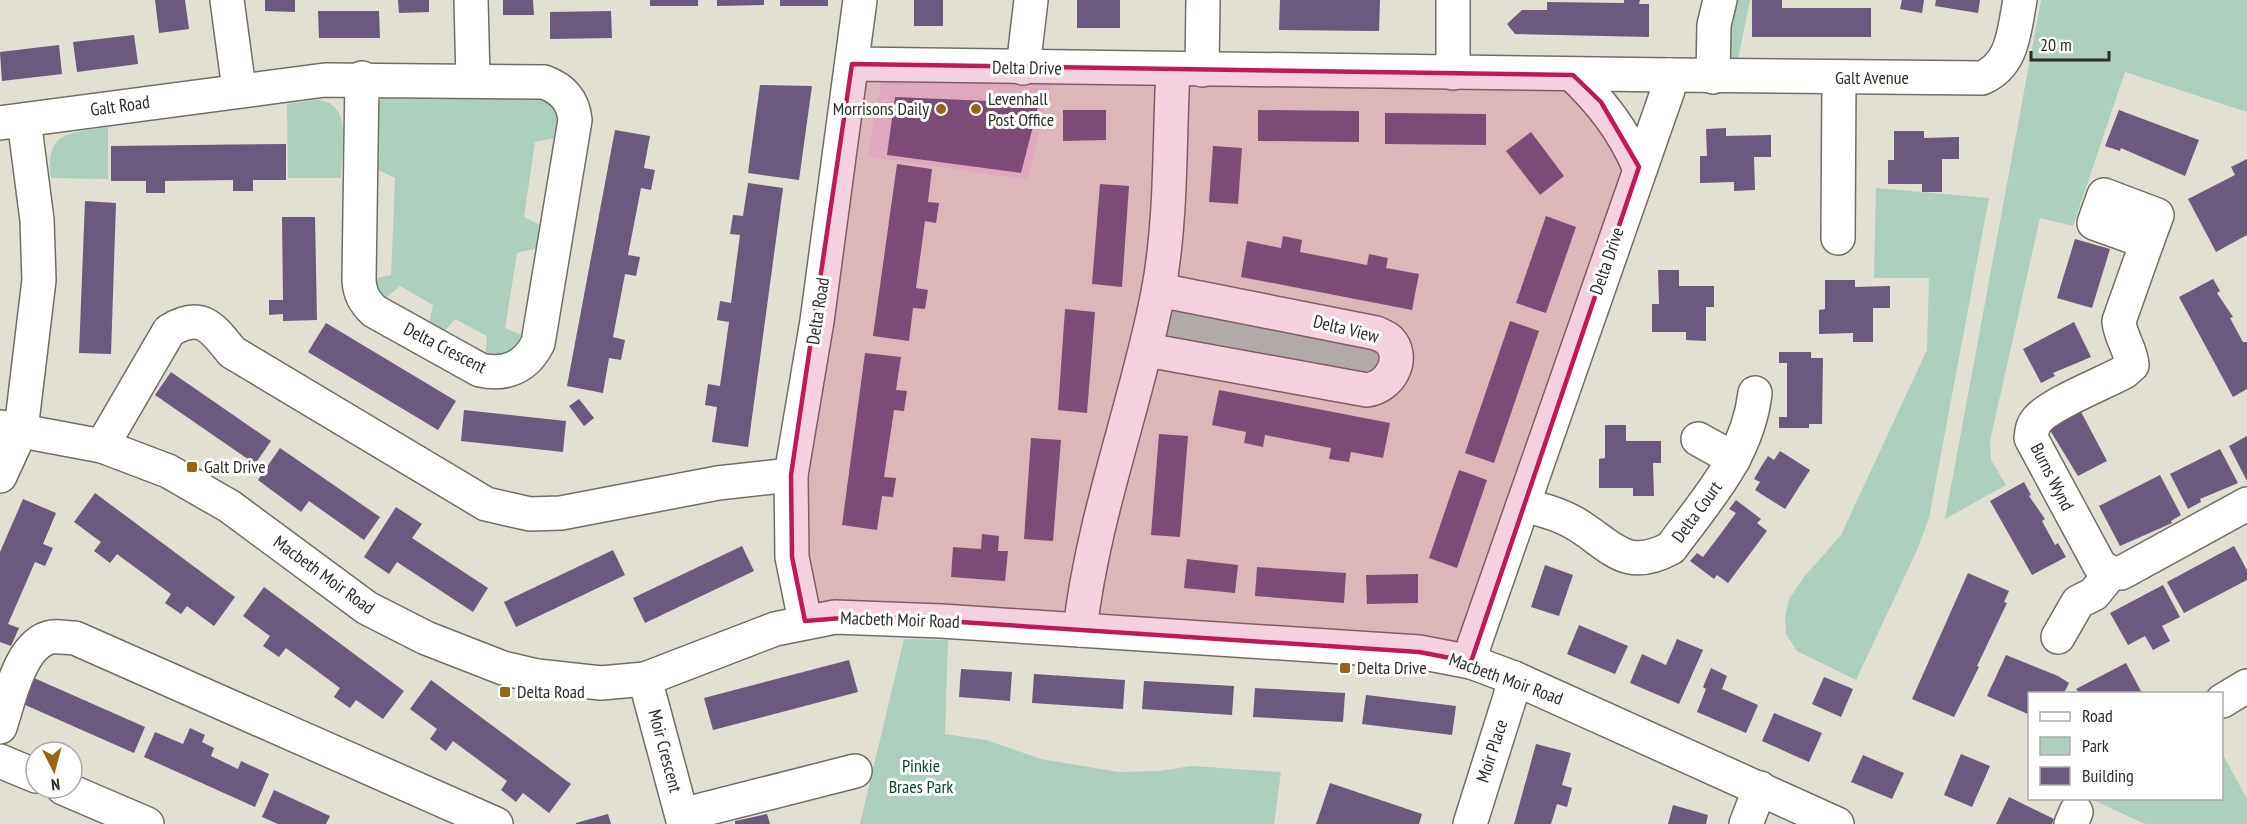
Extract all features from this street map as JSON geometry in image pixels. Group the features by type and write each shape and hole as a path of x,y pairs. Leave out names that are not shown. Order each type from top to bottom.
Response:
{"street":[{"path":"227,0 239,89"},
{"path":"471,0 473,81"},
{"name":"Delta Road","path":"805,621 792,557 790,475 817,321 860,0"},
{"path":"1023,68 1031,0"},
{"path":"1080,630 1085,589 1096,537 1146,350 1159,290 1187,70 1203,0"},
{"path":"1453,0 1453,73"},
{"path":"1713,77 1714,25 1720,0"},
{"name":"Galt Avenue","path":"1670,75 1982,78 1994,73 2004,63 2010,49 2020,0"},
{"name":"Delta Drive","path":"852,64 1670,75 1668,90 1639,167 1474,645 1471,662"},
{"path":"1573,75 1601,102 1620,129 1639,167"},
{"name":"Galt Road","path":"12,121 239,89 362,78 473,81"},
{"name":"Delta Crescent","path":"362,78 360,292 374,311 480,370 493,373 514,369 524,362 538,343 575,120 571,102 555,86 544,82 473,81"},
{"path":"1838,238 1839,78"},
{"path":"0,476 39,280 38,220 12,121"},
{"name":"Burns Wynd","path":"2111,573 2100,566 2031,438 2032,429 2037,420 2050,410 2124,372 2132,365 2131,353 2120,332 2119,321 2147,242"},
{"name":"Delta View","path":"1146,350 1367,390 1379,388 1389,381 1394,369 1394,352 1389,340 1376,333 1159,290"},
{"path":"102,446 170,331 185,321 201,323 214,330 232,352 486,504 530,514 561,513 718,483 790,475"},
{"name":"Delta Court","path":"1523,504 1574,522 1606,548 1620,555 1641,558 1656,556 1671,548 1734,459 1746,437 1755,393"},
{"name":"Macbeth Moir Road","path":"10,428 102,446 168,471 229,506 367,608 426,638 503,668 537,676 601,683 645,679 775,629 805,621 867,616 1419,652 1471,662 1514,678 1838,824"},
{"path":"1698,439 1734,459"},
{"path":"2058,638 2078,602 2094,594 2111,573 2121,573 2247,504"},
{"path":"0,727 23,660 35,646 50,637 75,638 496,824"},
{"name":"Moir Place","path":"1470,824 1514,678"},
{"name":"Moir Crescent","path":"645,679 683,820"},
{"path":"2223,699 2247,686"},
{"path":"0,761 24,771"},
{"path":"683,820 855,771"},
{"path":"1746,824 1760,788"},
{"path":"84,797 147,824"}],"highlighted area":[{"path":"852,64 1573,75 1601,102 1639,167 1471,662 1419,652 867,616 805,621 792,557 791,475"}],"shaded area":[{"path":"882,79 1051,82 1028,180 867,157"}],"green space":[{"path":"1729,0 1750,0 1738,59 1722,58"},
{"path":"2041,0 2247,0 2247,112 2125,72 2073,226 2040,218 1990,441 1991,460 2006,485 1945,519"},
{"path":"540,94 559,111 560,137 535,142 524,217 544,227 541,247 517,253 505,328 526,337 518,352 485,360 487,336 455,319 441,335 428,328 433,305 400,286 381,302 368,280 391,275 395,178 372,167 375,107 385,95"},
{"path":"316,100 328,103 336,109 341,118 344,142 341,178 288,178 287,104"},
{"path":"108,127 108,179 51,178 50,163 56,143 71,133"},
{"path":"1876,188 1989,198 1929,518 1917,550 1856,680 1797,651 1786,634 1785,617 1789,599 1804,577 1841,535 1927,350 1929,278 1874,278"},
{"path":"1173,308 1378,346 1382,362 1373,376 1215,344 1205,351 1168,338 1166,322"},
{"name":"Pinkie Braes Park","path":"904,639 948,640 945,734 986,740 1041,759 1119,772 1159,771 1192,766 1281,772 1274,824 860,824"},
{"path":"2223,755 2247,799 2247,824 2145,824 2093,800 2223,800"}],"building":[{"path":"155,0 185,0 189,29 159,33"},
{"path":"265,0 295,0 295,12 265,11"},
{"path":"398,0 429,0 429,12 399,13"},
{"path":"503,0 533,0 534,15 503,15"},
{"path":"650,0 698,0 698,6 650,6"},
{"path":"717,0 764,0 764,5 717,6"},
{"path":"780,0 828,0 828,6 780,6"},
{"path":"914,0 943,0 943,26 914,26"},
{"path":"1077,0 1120,0 1120,28 1077,28"},
{"path":"1280,0 1380,0 1379,31 1279,30"},
{"path":"1624,0 1640,0 1639,4 1649,4 1649,37 1515,34 1507,24 1522,10 1547,10 1547,2 1624,3"},
{"path":"1752,0 1782,0 1782,8 1871,8 1871,37 1752,37"},
{"path":"1902,0 1924,0 1922,13 1900,9"},
{"path":"1936,0 1980,0 1978,13 1935,6"},
{"path":"318,11 379,11 380,38 319,38"},
{"path":"611,11 612,38 550,39 550,12"},
{"path":"134,35 138,64 77,72 73,42"},
{"path":"59,45 62,74 2,81 0,52"},
{"path":"760,85 812,86 799,180 748,173"},
{"path":"895,97 1039,103 1021,173 887,155"},
{"path":"1063,110 1106,110 1106,140 1063,141"},
{"path":"1258,110 1359,111 1359,142 1258,141"},
{"path":"2119,110 2199,140 2185,176 2121,148 2120,151 2105,146"},
{"path":"1385,113 1486,114 1486,145 1385,144"},
{"path":"1726,128 1726,136 1771,135 1771,157 1754,157 1755,190 1734,191 1734,182 1700,183 1700,156 1707,156 1706,129"},
{"path":"615,130 650,136 644,168 655,170 651,190 641,188 628,255 640,257 636,276 625,274 613,337 625,340 621,360 609,358 603,393 567,386"},
{"path":"1894,131 1924,131 1924,138 1959,137 1959,159 1942,159 1942,192 1922,192 1922,184 1888,184 1888,160 1894,160"},
{"path":"1531,132 1564,176 1540,195 1506,151"},
{"path":"286,144 286,180 253,180 253,191 233,191 233,180 165,181 165,193 146,193 146,181 111,181 111,146"},
{"path":"1213,146 1242,148 1238,204 1209,202"},
{"path":"2247,159 2247,235 2216,252 2188,199 2235,175 2231,167"},
{"path":"897,164 932,169 928,202 939,203 936,223 925,221 916,288 928,290 925,309 913,308 909,341 873,336"},
{"path":"748,183 783,188 748,447 712,442 717,407 705,405 708,384 720,386 729,322 717,320 720,301 731,303 740,235 730,234 733,215 743,216"},
{"path":"1100,184 1129,186 1122,287 1092,284"},
{"path":"85,201 116,203 111,354 79,353"},
{"path":"1546,216 1576,227 1546,313 1516,303"},
{"path":"282,217 315,217 317,320 283,321 283,314 269,315 269,300 283,300"},
{"path":"1283,236 1302,240 1300,252 1367,265 1369,254 1388,258 1386,268 1419,274 1412,310 1241,277 1247,241 1281,248"},
{"path":"2075,239 2110,249 2092,308 2057,298"},
{"path":"1658,270 1679,270 1679,286 1714,286 1714,307 1706,307 1706,341 1686,340 1686,332 1652,332 1652,304 1659,304"},
{"path":"2213,279 2220,291 2217,293 2233,317 2230,318 2237,331 2243,342 2247,342 2247,389 2233,397 2179,297"},
{"path":"1825,280 1855,280 1855,287 1890,286 1890,308 1873,308 1873,342 1853,342 1853,333 1819,334 1819,310 1825,309"},
{"path":"1065,309 1095,312 1087,413 1058,410"},
{"path":"1510,321 1539,331 1494,463 1465,453"},
{"path":"2074,322 2091,357 2053,373 2055,376 2041,383 2023,349"},
{"path":"326,323 456,401 438,430 308,352"},
{"path":"1779,352 1811,352 1811,358 1823,358 1822,424 1809,424 1809,428 1779,428 1779,417 1787,417 1787,363 1779,363"},
{"path":"865,353 901,357 896,390 907,391 904,411 894,410 884,477 896,478 893,497 882,496 877,530 842,525"},
{"path":"171,372 271,441 255,464 155,395"},
{"path":"1219,390 1390,423 1383,458 1351,452 1349,462 1329,459 1331,448 1265,435 1263,447 1244,443 1246,432 1212,425"},
{"path":"579,399 594,418 584,426 569,406"},
{"path":"464,410 566,421 563,452 461,441"},
{"path":"2080,410 2107,461 2078,476 2048,427"},
{"path":"1605,425 1626,425 1626,441 1661,441 1661,463 1653,463 1654,496 1633,496 1633,488 1599,488 1599,459 1605,458"},
{"path":"1159,434 1188,436 1180,537 1151,535"},
{"path":"2247,436 2247,481 2229,446"},
{"path":"1031,438 1061,440 1053,541 1024,539"},
{"path":"280,448 380,517 364,540 309,501 301,512 258,480"},
{"path":"2220,449 2238,483 2200,499 2201,502 2188,509 2170,474"},
{"path":"1780,451 1810,470 1785,509 1755,490 1760,482 1754,479 1768,456 1774,460"},
{"path":"1459,470 1487,480 1457,568 1429,558"},
{"path":"2160,475 2181,515 2171,521 2172,523 2120,546 2099,506"},
{"path":"2024,482 2031,495 2029,496 2045,519 2042,521 2055,545 2058,543 2066,557 2032,575 1990,501"},
{"path":"95,493 235,597 214,626 187,606 181,614 165,603 171,594 117,554 110,563 94,551 101,542 74,522"},
{"path":"23,499 56,513 43,544 53,548 45,566 35,562 8,624 19,628 11,646 0,642 0,552"},
{"path":"1736,500 1761,519 1757,523 1767,531 1728,583 1717,575 1714,579 1690,561 1697,553 1703,557 1719,536 1736,513 1729,509"},
{"path":"396,507 422,524 412,538 488,588 473,612 397,562 389,574 364,557"},
{"path":"982,534 999,536 998,551 1008,551 1005,581 951,577 953,547 981,549"},
{"path":"742,546 754,571 645,623 633,598"},
{"path":"2234,546 2247,570 2247,580 2184,613 2167,582"},
{"path":"613,550 625,575 516,627 504,602"},
{"path":"1187,559 1238,565 1235,593 1184,588"},
{"path":"1545,565 1573,575 1559,616 1531,607"},
{"path":"1257,567 1346,573 1344,603 1255,596"},
{"path":"1968,573 2009,591 2004,602 2007,603 1954,717 1912,699"},
{"path":"1418,574 1418,603 1367,604 1366,575"},
{"path":"2163,585 2180,617 2162,626 2170,641 2153,650 2145,636 2128,645 2110,613"},
{"path":"264,587 404,691 383,719 356,700 350,708 334,697 340,688 286,648 279,657 263,646 270,636 243,616"},
{"path":"1579,625 1628,646 1615,674 1567,654"},
{"path":"1677,639 1703,650 1679,704 1630,683 1642,654 1666,665"},
{"path":"2006,655 2058,676 2069,683 2064,692 2028,692 2028,714 1987,696"},
{"path":"849,660 858,692 713,730 704,698"},
{"path":"2126,663 2141,692 2078,692 2076,689"},
{"path":"1711,668 1727,676 1722,689 1758,705 1746,733 1697,712 1706,689 1703,687"},
{"path":"961,669 1012,672 1010,701 959,697"},
{"path":"1034,674 1125,680 1123,709 1032,703"},
{"path":"1824,677 1853,689 1841,717 1812,704"},
{"path":"34,678 145,727 134,753 23,704"},
{"path":"431,680 571,784 549,813 523,793 516,802 501,790 507,781 453,741 446,751 430,739 437,729 410,709"},
{"path":"1144,681 1234,686 1232,715 1142,709"},
{"path":"1255,688 1345,693 1343,722 1253,717"},
{"path":"1366,695 1456,706 1452,735 1362,724"},
{"path":"1774,713 1822,733 1809,762 1762,741"},
{"path":"190,728 205,735 202,742 214,748 211,756 238,769 241,761 269,774 255,807 144,757 155,732 183,744"},
{"path":"1536,744 1571,753 1562,785 1572,788 1567,807 1557,804 1551,824 1514,824"},
{"path":"1961,754 1990,766 1972,807 1944,795"},
{"path":"1863,755 1904,773 1892,799 1851,782"},
{"path":"1330,783 1422,814 1419,824 1316,824"},
{"path":"274,790 330,816 326,824 278,824 262,817"},
{"path":"2009,797 2054,819 2052,824 1996,824"},
{"path":"1673,805 1708,815 1706,824 1668,824"},
{"path":"608,814 611,824 576,824 576,823"},
{"path":"767,814 770,824 735,824 735,821"}],"place":[{"name":"Morrisons Daily","path":"941,109"},
{"name":"Levenhall Post Office","path":"976,109"},
{"name":"Galt Drive","path":"192,467"},
{"name":"Delta Drive","path":"1345,668"},
{"name":"Delta Road","path":"505,692"}]}
